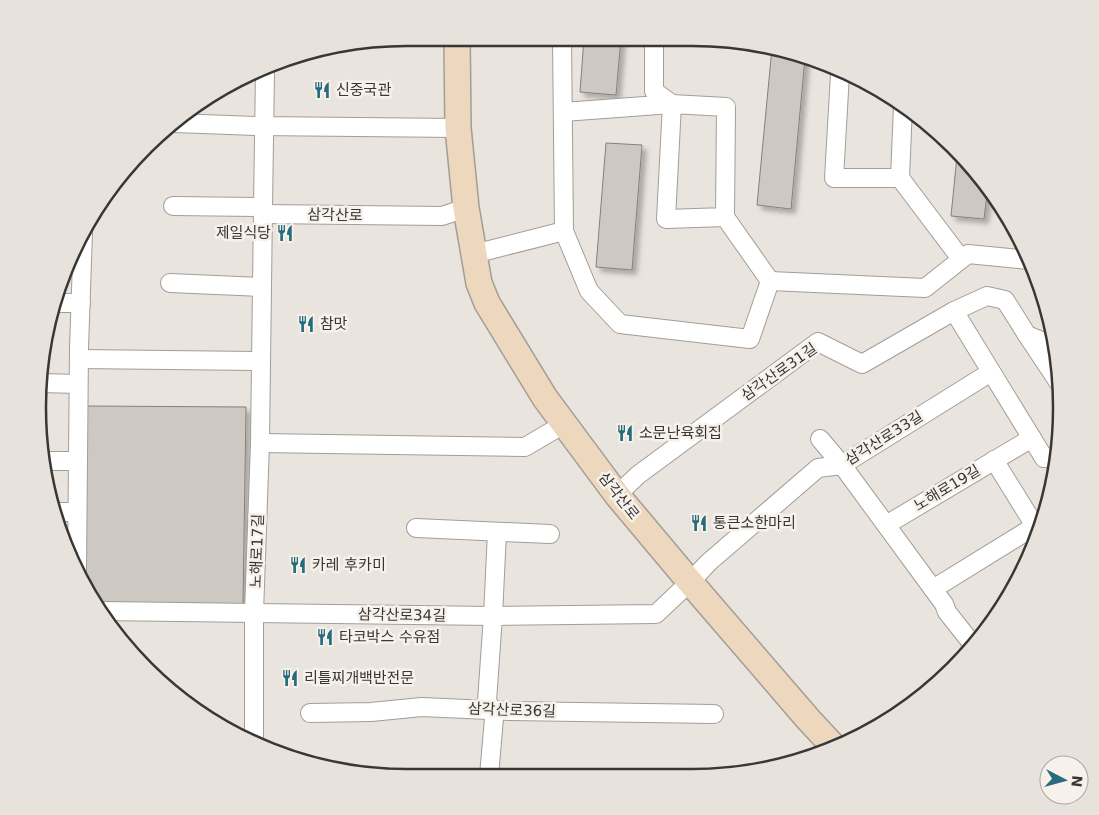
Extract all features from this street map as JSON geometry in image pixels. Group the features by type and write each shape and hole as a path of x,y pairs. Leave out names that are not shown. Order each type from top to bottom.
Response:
{"street":[{"name":"삼각산로","path":"457,46 458,128 466,208 479,283 487,303 545,398 617,495 829,741"},
{"path":"562,46 564,231 589,291 620,324 750,339 770,281"},
{"path":"654,46 654,91 672,104"},
{"name":"노해로17길","path":"254,734 254,613 260,442 266,75"},
{"path":"840,79 834,178 900,178"},
{"path":"563,112 672,104 726,107 725,217 770,281"},
{"path":"672,104 666,219 725,217"},
{"path":"903,115 900,178 961,259"},
{"path":"184,124 458,128"},
{"path":"173,206 263,210"},
{"name":"삼각산로","path":"263,210 442,216 466,208"},
{"path":"474,254 564,231"},
{"path":"77,553 78,384 82,251"},
{"path":"770,281 925,288 968,254 1020,259"},
{"path":"170,283 262,287"},
{"name":"삼각산로31길","path":"617,495 638,475 818,342 862,364 954,311 987,296 1005,300 1051,371"},
{"path":"62,302 81,303"},
{"path":"954,311 1044,458 1050,458"},
{"path":"1027,335 1047,343"},
{"path":"79,359 261,361"},
{"name":"삼각산로33길","path":"690,582 709,562 818,468 842,465 991,372"},
{"path":"47,384 78,384"},
{"path":"260,442 525,447 564,424"},
{"path":"820,438 842,465 968,639"},
{"path":"994,460 1032,438"},
{"name":"노해로19길","path":"886,525 994,460 1034,524"},
{"path":"50,461 78,461"},
{"path":"62,512 78,512"},
{"path":"416,528 550,534"},
{"name":"노해로19길","path":"933,589 1033,528"},
{"path":"490,769 494,718 487,701 497,532"},
{"name":"삼각산로34길","path":"109,611 493,616 656,614 690,582"},
{"name":"삼각산로36길","path":"310,713 371,712 422,707 714,714"}],"building":[{"path":"583,46 620,46 616,95 580,92"},
{"path":"771,55 804,64 791,209 757,205"},
{"path":"606,143 642,145 632,270 596,267"},
{"path":"956,162 986,199 984,219 951,216"},
{"path":"87,406 246,407 243,604 103,602 84,567"}],"place":[{"name":"신중국관","path":"322,90"},
{"name":"제일식당","path":"285,233"},
{"name":"참맛","path":"306,324"},
{"name":"소문난육회집","path":"625,433"},
{"name":"통큰소한마리","path":"699,523"},
{"name":"카레 후카미","path":"298,565"},
{"name":"타코박스 수유점","path":"325,637"},
{"name":"리틀찌개백반전문","path":"290,678"}]}
